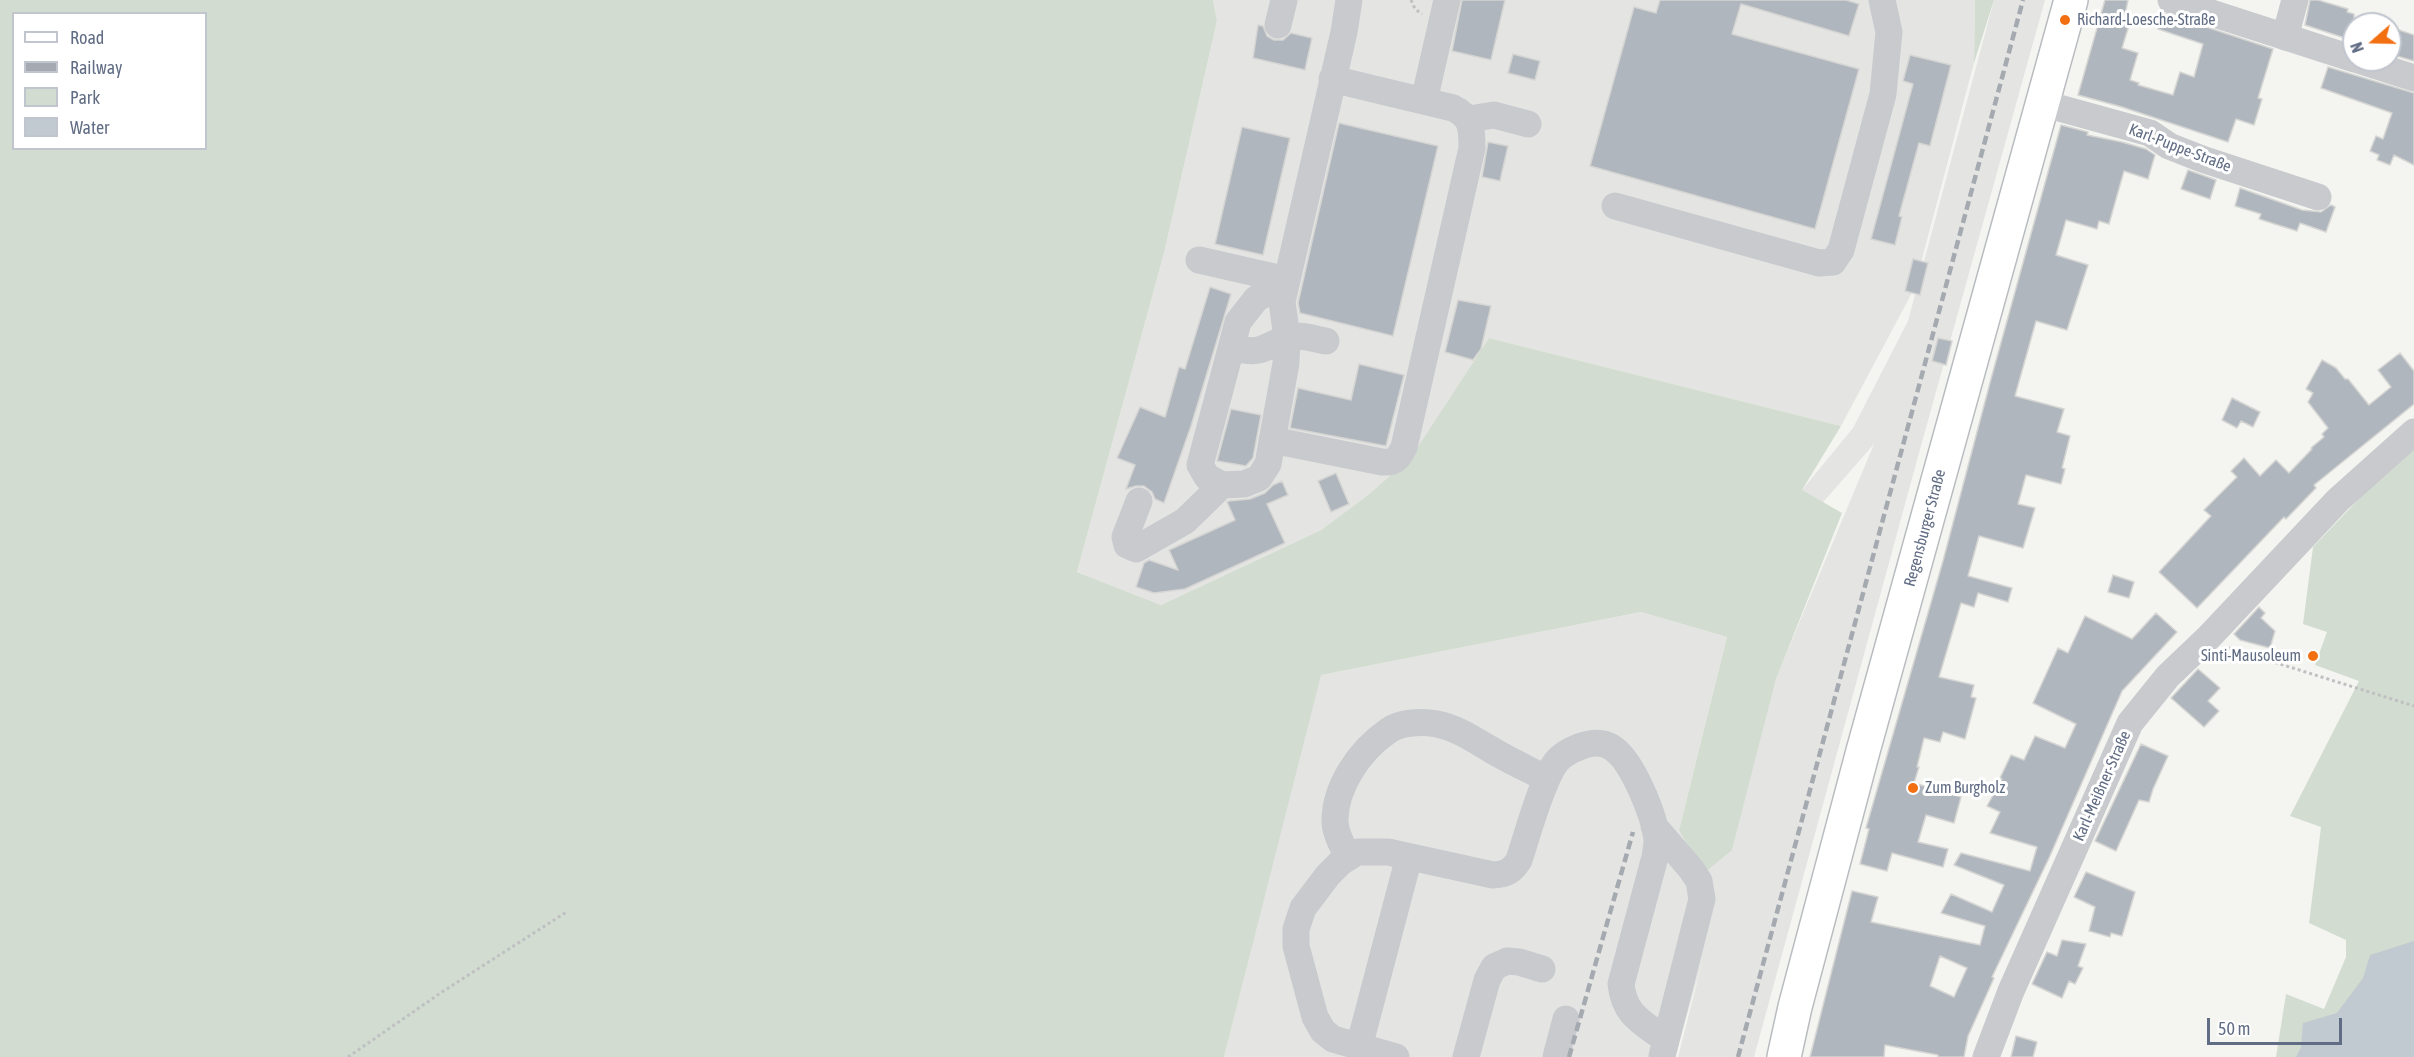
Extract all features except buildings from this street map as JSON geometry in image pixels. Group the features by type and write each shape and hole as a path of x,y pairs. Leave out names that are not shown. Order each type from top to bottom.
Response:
{"main road":[{"name":"Regensburger Straße","path":"1784,1057 1795,1007 1860,762 2071,0"}],"street":[{"path":"1287,280 1256,299 1238,322 1200,465 1207,477 1222,485 1244,484 1259,478 1268,464 1286,363 1287,338 1282,302 1287,280 1332,79 1349,0"},
{"path":"1424,101 1447,0"},
{"path":"1615,206 1819,263 1833,262 1841,250 1883,94 1889,32 1882,0"},
{"path":"2170,0 2342,55"},
{"path":"2285,37 2295,0"},
{"path":"2395,72 2414,78"},
{"path":"1272,440 1382,462 1392,463 1398,459 1404,447 1472,148 1472,130 1469,119 1453,108 1332,79"},
{"name":"Karl-Puppe-Straße","path":"2041,103 2150,133 2169,146 2202,159 2318,197"},
{"path":"1469,119 1494,115 1528,124"},
{"path":"1198,260 1287,280"},
{"path":"1233,341 1237,348 1250,353 1287,338 1300,336 1326,341"},
{"name":"Karl-Meißner-Straße","path":"1986,1057 2007,1002 2130,723 2168,676 2209,637 2338,500 2414,432"},
{"path":"1139,501 1125,537 1127,545 1136,549 1185,520 1222,485"},
{"path":"1348,857 1340,842 1335,824 1343,783 1360,758 1389,730 1410,723 1436,724 1467,734 1547,779"},
{"path":"1396,1057 1333,1040 1323,1031 1315,1017 1296,946 1296,929 1303,908 1328,875 1357,852 1371,851 1409,856 1493,875 1505,874 1513,869 1519,860 1547,779 1556,762 1567,752 1583,745 1597,743 1611,747 1624,760 1639,786 1654,826 1657,842 1655,857 1621,984 1622,1000 1631,1014 1664,1049"},
{"path":"1654,826 1691,869 1699,882 1702,899 1664,1049"},
{"path":"1359,1047 1409,856"},
{"path":"1466,1057 1487,980 1494,967 1507,961 1542,969"},
{"path":"1556,1057 1566,1019"}],"path":[{"path":"2209,637 2225,647 2290,669 2414,706"},
{"path":"348,1057 442,992 568,911"}],"shaded area":[{"path":"1213,0 1975,0 1974,63 1914,289 1841,426 1489,338 1411,457 1368,495 1321,530 1161,605 1077,572 1164,253 1217,21"},
{"path":"1994,0 2045,0 1754,1057 1678,1057 1702,963 1675,1057 1224,1057 1320,675 1641,612 1727,637 1679,830 1732,849 1776,678 1874,444 1819,507 1802,490 1853,428 1908,321"}],"green space":[{"path":"0,0 1213,0 1217,21 1164,253 1077,572 1161,605 1321,530 1368,495 1411,457 1489,338 1841,426 1802,490 1842,513 1776,679 1732,850 1704,873 1679,830 1727,637 1641,612 1321,675 1224,1057 0,1057"},
{"path":"1975,0 1994,0 1974,63"},
{"path":"2414,444 2414,1057 2276,1057 2286,994 2324,1009 2346,957 2346,940 2309,923 2321,827 2290,816 2359,681 2315,665 2327,632 2303,624 2313,547"}],"water":[{"path":"2414,941 2414,1057 2296,1057 2301,1047 2303,1023 2337,1013 2363,978 2370,955"}],"railway":[{"path":"1738,1057 2023,0"},
{"path":"1569,1057 1633,832"}],"place":[{"name":"Richard-Loesche-Straße","path":"2065,20"},
{"name":"Sinti-Mausoleum","path":"2313,656"},
{"name":"Zum Burgholz","path":"1913,788"}]}
